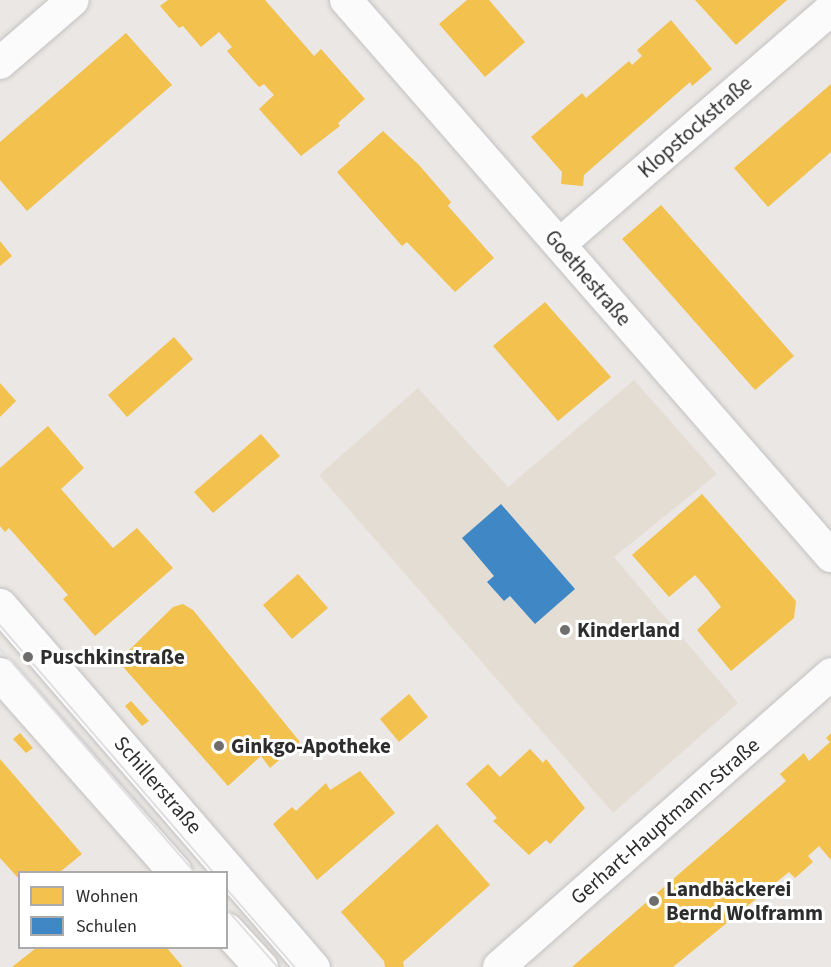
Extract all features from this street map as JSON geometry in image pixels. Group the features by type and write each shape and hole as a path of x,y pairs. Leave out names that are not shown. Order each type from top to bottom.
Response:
{"main road":[{"name":"Schillerstraße","path":"0,606 313,967"},
{"path":"0,674 173,871"},
{"path":"228,931 261,967"}],"street":[{"path":"0,63 72,0"},
{"name":"Goethestraße","path":"346,0 831,556"},
{"name":"Klopstockstraße","path":"560,244 831,9"},
{"name":"Gerhart-Hauptmann-Straße","path":"499,967 831,674"}],"shaded area":[{"name":"Kinderland","path":"634,380 717,474 614,557 738,703 613,813 319,475 418,388 508,487"}],"building: Wohnen":[{"path":"168,0 265,0 314,56 321,49 365,99 338,123 340,126 301,156 259,109 274,95 264,84 259,87 227,51 232,47 219,32 201,47 183,26 179,28 160,6"},
{"path":"467,0 489,0 525,42 485,77 439,24"},
{"path":"695,0 787,0 736,45"},
{"path":"671,20 712,69 692,86 690,82 584,175 583,186 561,184 562,172 531,137 582,93 586,98 629,61 632,65 642,56 637,50"},
{"path":"126,33 172,85 27,211 0,180 0,142"},
{"path":"831,84 831,152 768,207 734,168"},
{"path":"383,131 419,165 451,202 448,206 494,258 455,292 407,242 402,246 337,172"},
{"path":"661,205 794,356 755,390 622,239"},
{"path":"0,241 12,256 0,266"},
{"path":"545,302 611,377 558,421 493,346"},
{"path":"174,337 193,359 127,417 108,395"},
{"path":"0,383 16,401 0,417"},
{"path":"48,426 84,468 61,489 87,519 113,548 137,528 173,568 95,636 63,599 68,595 9,528 5,532 0,526 0,468"},
{"path":"261,434 280,456 213,513 194,492"},
{"path":"702,494 796,601 794,618 731,671 697,630 721,607 707,589 695,575 669,597 632,555"},
{"path":"298,574 328,608 292,639 263,605"},
{"path":"183,604 193,610 300,742 270,768 261,756 228,786 118,661 173,607"},
{"path":"409,694 428,717 399,742 380,719"},
{"path":"131,701 149,721 142,726 125,706"},
{"path":"20,733 33,748 26,753 13,739"},
{"path":"831,733 831,860 819,846 808,856 813,862 795,878 789,872 673,967 572,967 786,781 780,774 804,753 809,761 830,742 826,738"},
{"path":"530,749 543,763 546,759 585,808 550,844 546,840 529,855 493,821 497,818 466,784 488,764 500,777"},
{"path":"0,759 82,854 61,871 18,871 18,878 0,858"},
{"path":"360,771 395,813 317,880 273,824 292,807 296,811 326,783 330,790"},
{"path":"437,824 490,885 403,962 404,967 385,967 384,961 341,912"},
{"path":"35,949 168,949 183,967 12,967"}],"building: Schulen":[{"path":"501,504 575,589 535,624 510,596 504,601 487,582 494,576 462,538"}],"tram line":[{"path":"0,625 212,871"},
{"path":"0,648 194,871"},
{"path":"228,890 295,967"},
{"path":"228,910 278,967"}],"place":[{"name":"Kinderland","path":"565,630"},
{"name":"Puschkinstraße","path":"28,657"},
{"name":"Ginkgo-Apotheke","path":"219,746"},
{"name":"Landbäckerei Bernd Wolframm","path":"654,901"}]}
